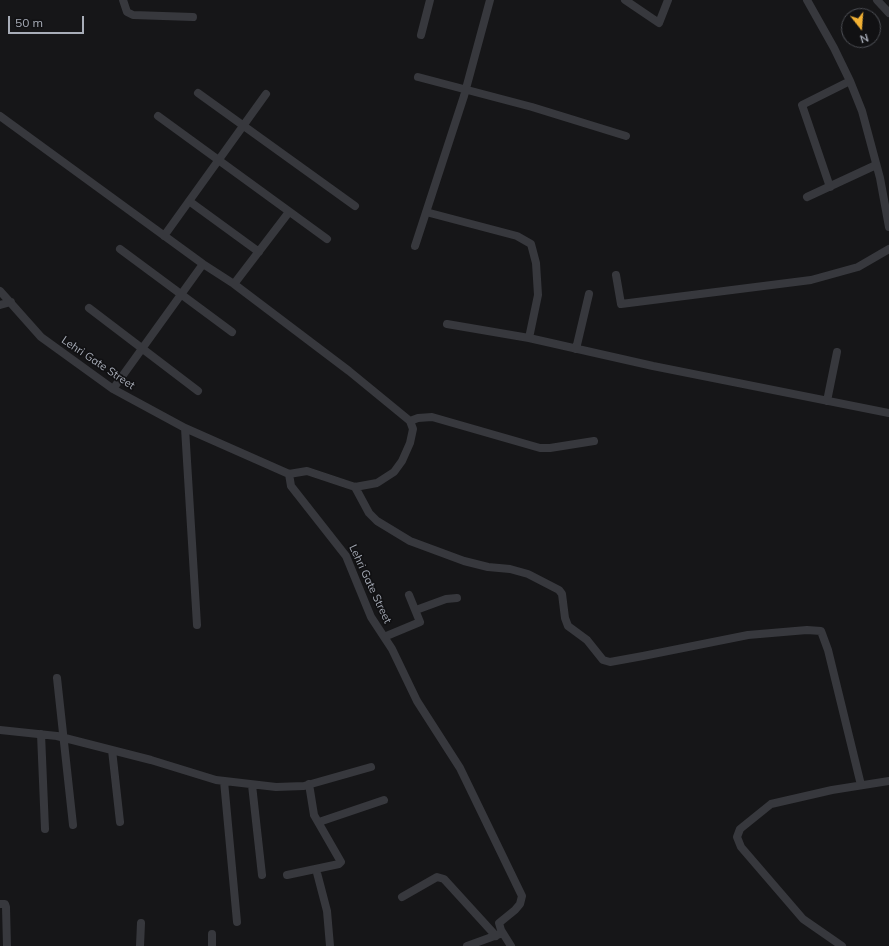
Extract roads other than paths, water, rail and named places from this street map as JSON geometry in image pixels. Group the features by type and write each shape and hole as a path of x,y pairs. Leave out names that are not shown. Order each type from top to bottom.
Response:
{"street":[{"path":"124,0 127,12 133,15 193,17"},
{"path":"421,34 430,0"},
{"path":"415,246 465,90 490,0"},
{"path":"625,0 659,23 668,0"},
{"path":"807,0 850,81 862,111 888,213 889,227"},
{"path":"877,0 889,13"},
{"path":"418,77 532,107 626,136"},
{"path":"830,187 802,105 850,81"},
{"path":"198,92 355,206"},
{"path":"164,236 266,94"},
{"path":"0,116 164,236 234,284 349,371 410,421 413,429 410,443 402,461 394,472 377,483 355,487 308,471 289,474"},
{"path":"158,116 327,239"},
{"path":"807,197 876,165"},
{"path":"189,201 259,252"},
{"path":"234,284 289,212"},
{"path":"426,212 517,236 531,244 536,263 538,295 529,338"},
{"path":"120,249 182,293 232,332"},
{"path":"616,275 621,304 812,280 858,267 889,249"},
{"path":"113,389 203,264"},
{"name":"Lehri Gate Street","path":"0,291 40,337 113,389 185,428 289,474 291,486 346,556 370,617 392,649 417,701 460,768 522,896 520,904 499,924 500,935"},
{"path":"576,349 589,294"},
{"path":"0,305 11,302"},
{"path":"89,308 198,391"},
{"path":"447,324 529,338 889,414"},
{"path":"827,401 837,352"},
{"path":"410,421 418,418 432,417 540,448 550,448 594,441"},
{"path":"185,428 197,625"},
{"path":"355,487 369,513 377,521 410,541 464,562 488,568 510,569 528,574 559,590 562,594 565,618 568,626 587,640 603,660 610,662 748,635 807,630 821,632 830,658 861,785"},
{"path":"384,637 420,622 409,595"},
{"path":"416,610 446,599 457,598"},
{"path":"57,678 62,737 73,825"},
{"path":"0,730 62,737 224,781 252,785 276,787 304,786 371,767"},
{"path":"41,734 45,829"},
{"path":"112,750 120,822"},
{"path":"224,781 237,922"},
{"path":"842,946 803,920 741,847 737,837 740,829 771,804 804,795 889,781"},
{"path":"288,875 341,862 314,815 309,784"},
{"path":"252,785 262,875"},
{"path":"319,822 384,800"},
{"path":"316,869 327,912 330,946"},
{"path":"402,897 437,877 444,879 511,946"},
{"path":"0,904 5,904 6,907 7,946"},
{"path":"140,946 141,923"},
{"path":"212,934 212,946"},
{"path":"467,946 500,935"}]}
